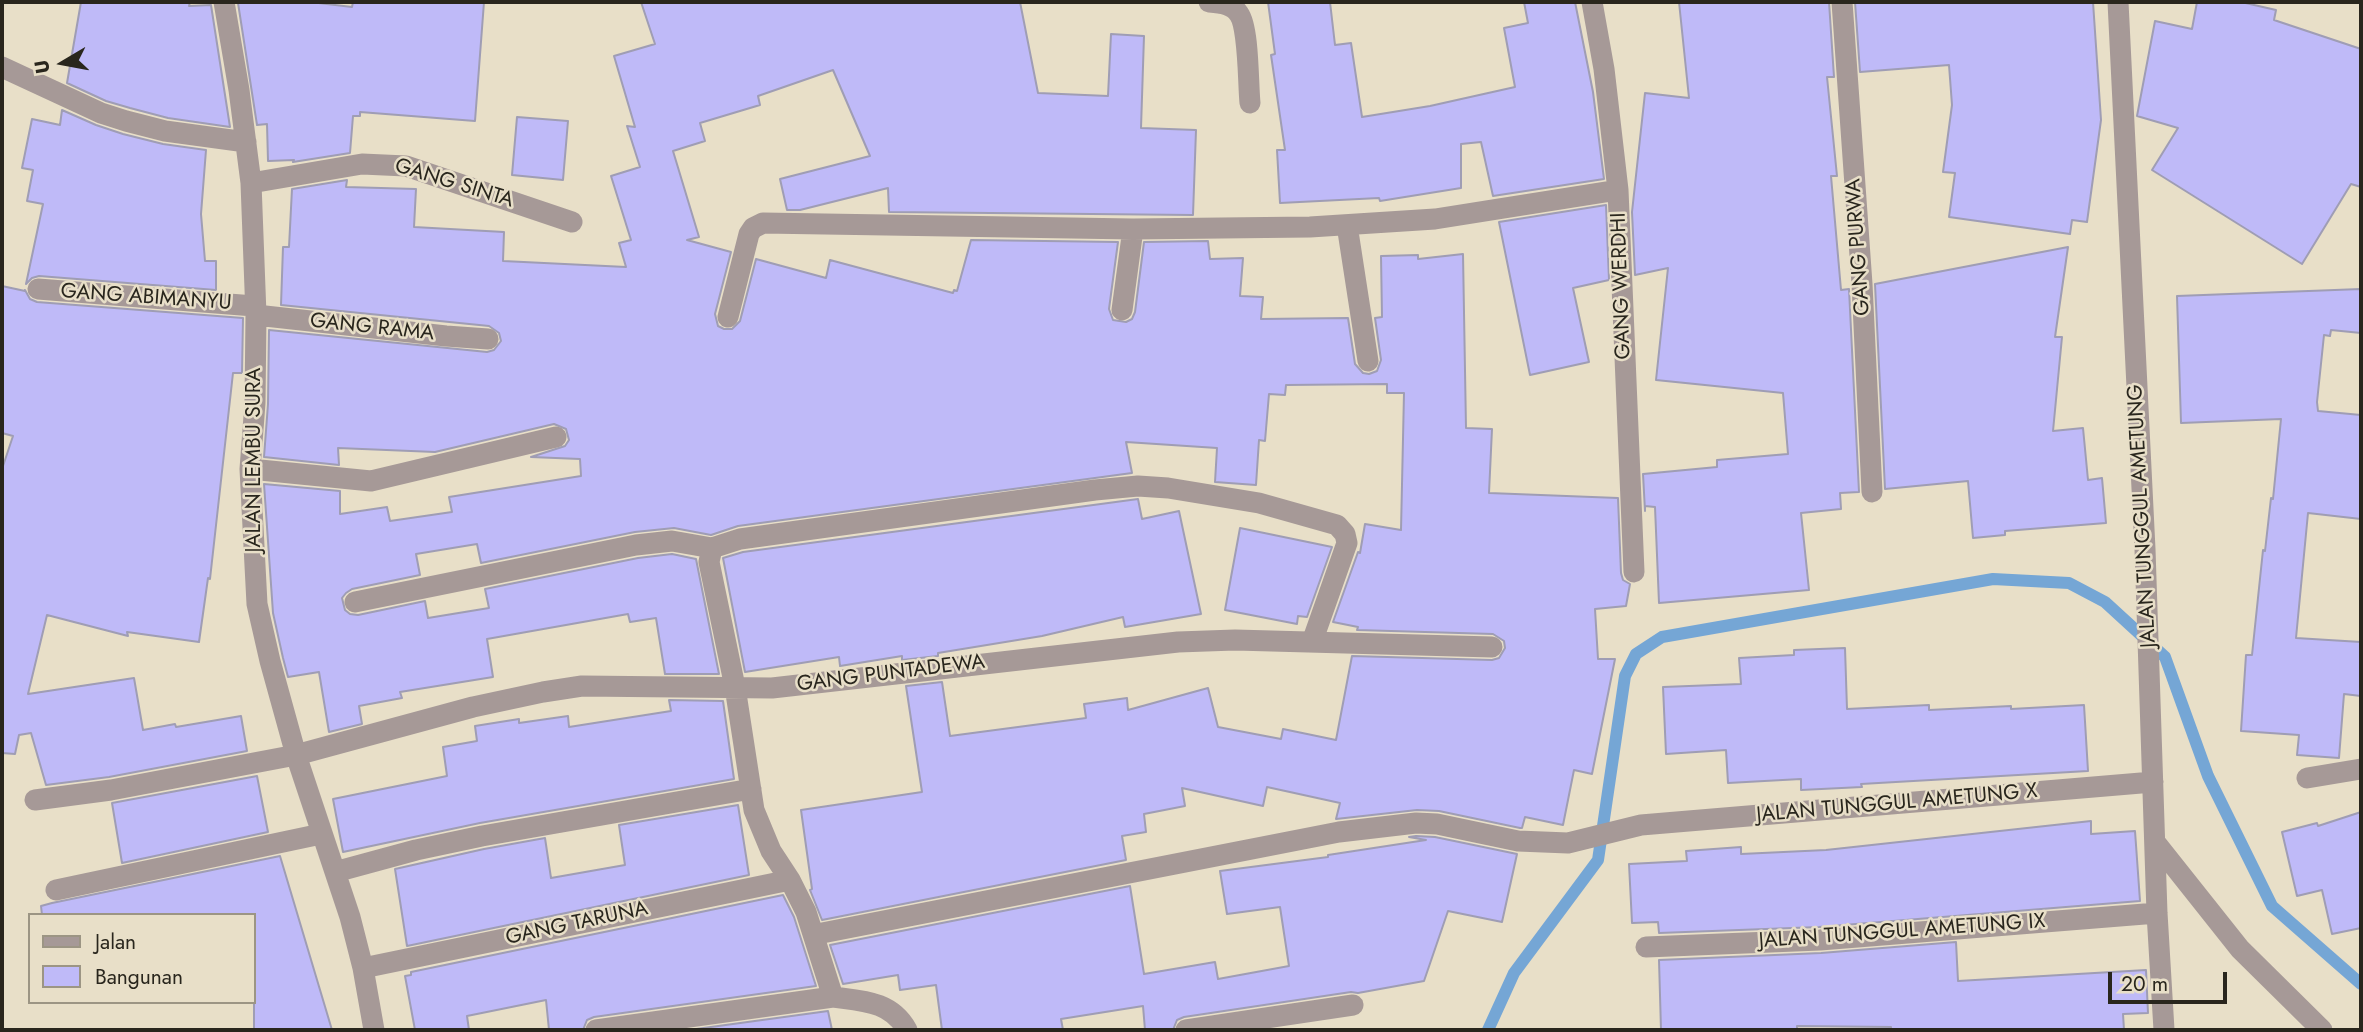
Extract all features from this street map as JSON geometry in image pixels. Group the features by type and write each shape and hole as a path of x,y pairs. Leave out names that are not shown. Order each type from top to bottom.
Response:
{"street":[{"name":"JALAN LEMBU SURA","path":"224,2 251,183 255,403 250,469 257,604 296,755 350,917 363,968 374,1030"},
{"path":"1209,2 1230,6 1240,15 1245,33 1250,103"},
{"name":"GANG WERDHI","path":"1592,2 1604,69 1618,190 1633,572"},
{"name":"GANG PURWA","path":"1842,2 1862,284 1872,492"},
{"name":"JALAN TUNGGUL AMETUNG","path":"2118,2 2145,549 2157,913 2164,1030"},
{"path":"4,76 125,121 165,131 246,142"},
{"name":"GANG SINTA","path":"251,183 362,164 406,166 572,222"},
{"path":"728,317 749,234 762,223 1133,229 1346,225 1435,219 1618,190"},
{"path":"1346,225 1368,361"},
{"path":"1122,310 1133,229"},
{"name":"GANG ABIMANYU","path":"38,289 255,311"},
{"name":"GANG RAMA","path":"255,311 488,339"},
{"path":"250,469 371,481 556,437"},
{"path":"355,602 636,545 672,541 712,548 740,539 1138,486 1168,488 1259,503 1337,526 1345,534 1347,543 1312,642"},
{"path":"712,548 709,562 735,687 754,810 771,851 790,880 815,935 833,997"},
{"name":"GANG PUNTADEWA","path":"35,800 130,787 296,755 473,707 582,686 772,688 1139,645 1235,640 1492,647"},
{"path":"2307,778 2361,769"},
{"name":"JALAN TUNGGUL AMETUNG X","path":"817,934 1339,832 1392,825 1437,824 1518,841 1568,843 1642,825 2153,782"},
{"path":"335,872 469,839 751,789"},
{"path":"56,890 321,834"},
{"path":"2155,842 2239,949 2322,1030"},
{"name":"GANG TARUNA","path":"363,968 790,880"},
{"name":"JALAN TUNGGUL AMETUNG IX","path":"1646,947 1820,940 2157,913"},
{"path":"596,1030 833,997 880,1004 901,1020 907,1030"},
{"path":"1186,1030 1353,1004"}],"building":[{"path":"81,2 190,2 189,6 211,5 230,127 168,118 130,108 106,101 67,83"},
{"path":"310,2 352,7 353,2 484,2 475,121 360,112 360,116 353,116 350,153 293,162 294,160 268,161 267,124 257,125 238,3"},
{"path":"641,2 1020,2 1038,93 1108,96 1111,34 1144,36 1141,128 1196,130 1193,215 889,212 888,188 800,210 787,210 780,179 870,156 833,70 758,96 760,105 700,123 705,141 673,151 699,237 687,240 731,252 715,314 718,326 724,329 732,329 740,321 756,259 826,278 830,260 953,293 954,290 957,291 971,240 1118,242 1109,309 1113,320 1126,322 1132,319 1135,312 1144,242 1208,241 1210,259 1243,258 1240,296 1263,297 1261,319 1348,318 1355,364 1363,373 1369,374 1377,371 1381,360 1375,318 1382,317 1381,256 1418,255 1418,259 1463,254 1466,428 1492,429 1489,493 1618,498 1621,573 1623,580 1630,584 1626,606 1595,609 1598,659 1615,659 1592,774 1574,770 1563,825 1525,817 1520,828 1439,811 1417,810 1336,819 1340,803 1267,787 1263,806 1182,788 1185,806 1144,814 1146,832 1122,836 1126,860 822,920 810,890 801,810 922,792 906,686 942,682 950,736 1086,718 1084,704 1127,698 1128,710 1208,688 1218,727 1281,739 1283,729 1336,740 1352,656 1499,658 1505,648 1504,641 1493,634 1357,630 1358,627 1333,622 1358,552 1360,553 1365,524 1401,530 1404,393 1387,393 1387,384 1286,385 1285,395 1269,394 1265,441 1259,440 1256,485 1215,482 1217,448 1126,442 1132,473 738,526 711,535 674,528 635,532 481,563 477,544 416,554 420,575 352,589 342,598 345,610 358,615 425,601 428,618 489,608 485,589 638,558 672,554 696,559 719,674 665,674 656,618 630,622 628,614 487,639 493,677 400,692 402,698 359,706 362,724 329,732 319,672 288,677 283,658 273,613 264,484 340,491 340,514 387,507 390,521 452,512 449,497 581,476 580,459 531,457 565,446 569,440 566,429 554,424 435,452 338,448 339,465 264,457 269,330 487,352 494,350 501,341 499,333 489,326 281,305 283,247 289,247 292,189 347,180 346,187 416,189 414,227 504,232 503,261 626,267 619,243 631,240 611,176 640,167 627,126 635,127 614,56 655,44"},
{"path":"1268,2 1330,2 1335,45 1351,43 1362,117 1430,106 1515,87 1504,28 1528,23 1524,2 1575,2 1593,92 1604,179 1493,196 1481,142 1461,144 1461,188 1380,201 1379,198 1280,203 1277,150 1285,150 1271,55 1275,54"},
{"path":"1679,2 1829,2 1834,77 1827,77 1837,176 1831,176 1841,290 1849,289 1859,492 1840,493 1841,509 1801,513 1809,590 1659,603 1655,507 1645,506 1645,511 1643,474 1717,467 1717,460 1788,454 1783,393 1656,380 1668,268 1635,275 1632,212 1645,93 1689,98"},
{"path":"1855,2 2093,2 2101,120 2087,222 2072,220 2070,234 1949,217 1955,173 1943,172 1952,105 1949,65 1860,72"},
{"path":"2197,2 2241,2 2276,10 2274,20 2361,49 2361,187 2351,184 2302,264 2152,170 2178,128 2137,116 2155,21 2192,29"},
{"path":"62,110 123,134 163,144 206,150 201,214 205,261 216,261 216,290 39,276 26,284 43,204 27,201 33,170 22,168 32,119 60,125"},
{"path":"517,117 568,121 563,180 512,175"},
{"path":"1606,205 1609,280 1573,288 1589,362 1530,375 1499,222"},
{"path":"2068,247 2055,337 2062,337 2053,431 2083,428 2088,480 2102,478 2106,523 2005,531 2005,535 1973,538 1968,481 1885,489 1875,284"},
{"path":"2,286 25,290 30,299 37,302 243,318 242,373 233,373 210,579 208,578 199,642 127,632 128,636 47,615 28,694 134,678 143,730 241,716 247,751 109,777 46,785 31,733 19,735 15,754 2,753 2,469 13,436 2,433"},
{"path":"2361,289 2361,333 2331,330 2330,336 2324,335 2317,402 2318,411 2361,415 2361,519 2308,513 2296,638 2361,642 2361,696 2344,694 2339,758 2297,755 2299,735 2241,731 2246,655 2252,655 2281,419 2181,423 2177,296"},
{"path":"1138,499 1142,519 1179,511 1201,614 1125,627 1123,617 1042,636 938,653 938,656 902,660 902,656 840,666 839,657 745,672 723,558 743,552"},
{"path":"1240,528 1332,547 1307,617 1298,616 1297,624 1225,610"},
{"path":"1845,648 1847,709 1929,705 1929,710 2011,706 2011,709 2084,705 2088,771 1801,790 1801,779 1728,783 1726,750 1666,754 1663,687 1741,684 1739,658 1794,655 1794,650"},
{"path":"669,700 723,701 734,779 480,823 343,852 333,799 447,776 443,747 477,741 475,726 519,719 519,723 568,716 569,727 671,711"},
{"path":"257,776 268,832 122,863 112,803"},
{"path":"738,805 749,875 407,946 395,869 545,838 551,878 625,865 619,825"},
{"path":"2361,812 2361,928 2332,934 2322,890 2297,896 2282,832 2317,823 2318,826"},
{"path":"2091,821 2091,834 2135,831 2140,901 1819,927 1659,933 1658,922 1632,923 1629,864 1687,861 1686,851 1741,847 1741,854 1826,850"},
{"path":"1409,837 1435,837 1517,854 1502,922 1448,911 1424,981 1184,1017 1177,1020 1173,1030 1145,1030 1143,1006 1061,1019 1063,1030 942,1030 936,985 900,990 898,975 843,984 830,945 1130,886 1144,974 1215,962 1218,979 1289,966 1280,907 1227,914 1220,871 1328,857 1426,840"},
{"path":"280,856 332,1030 254,1030 256,913 42,913 41,906"},
{"path":"783,895 794,917 816,986 594,1017 587,1020 583,1030 549,1030 546,1000 467,1016 469,1030 415,1030 405,976 411,975 411,972"},
{"path":"1956,942 1958,981 2146,970 2148,1013 2123,1014 2124,1030 1891,1030 1891,1027 1797,1026 1797,1030 1661,1030 1659,960 1821,953"},
{"path":"828,1011 832,1030 689,1030"}],"waterway":[{"path":"1488,1030 1514,973 1598,860 1625,676 1636,654 1662,637 1993,579 2069,583 2105,602 2165,657 2208,776 2272,906 2361,984"}]}
